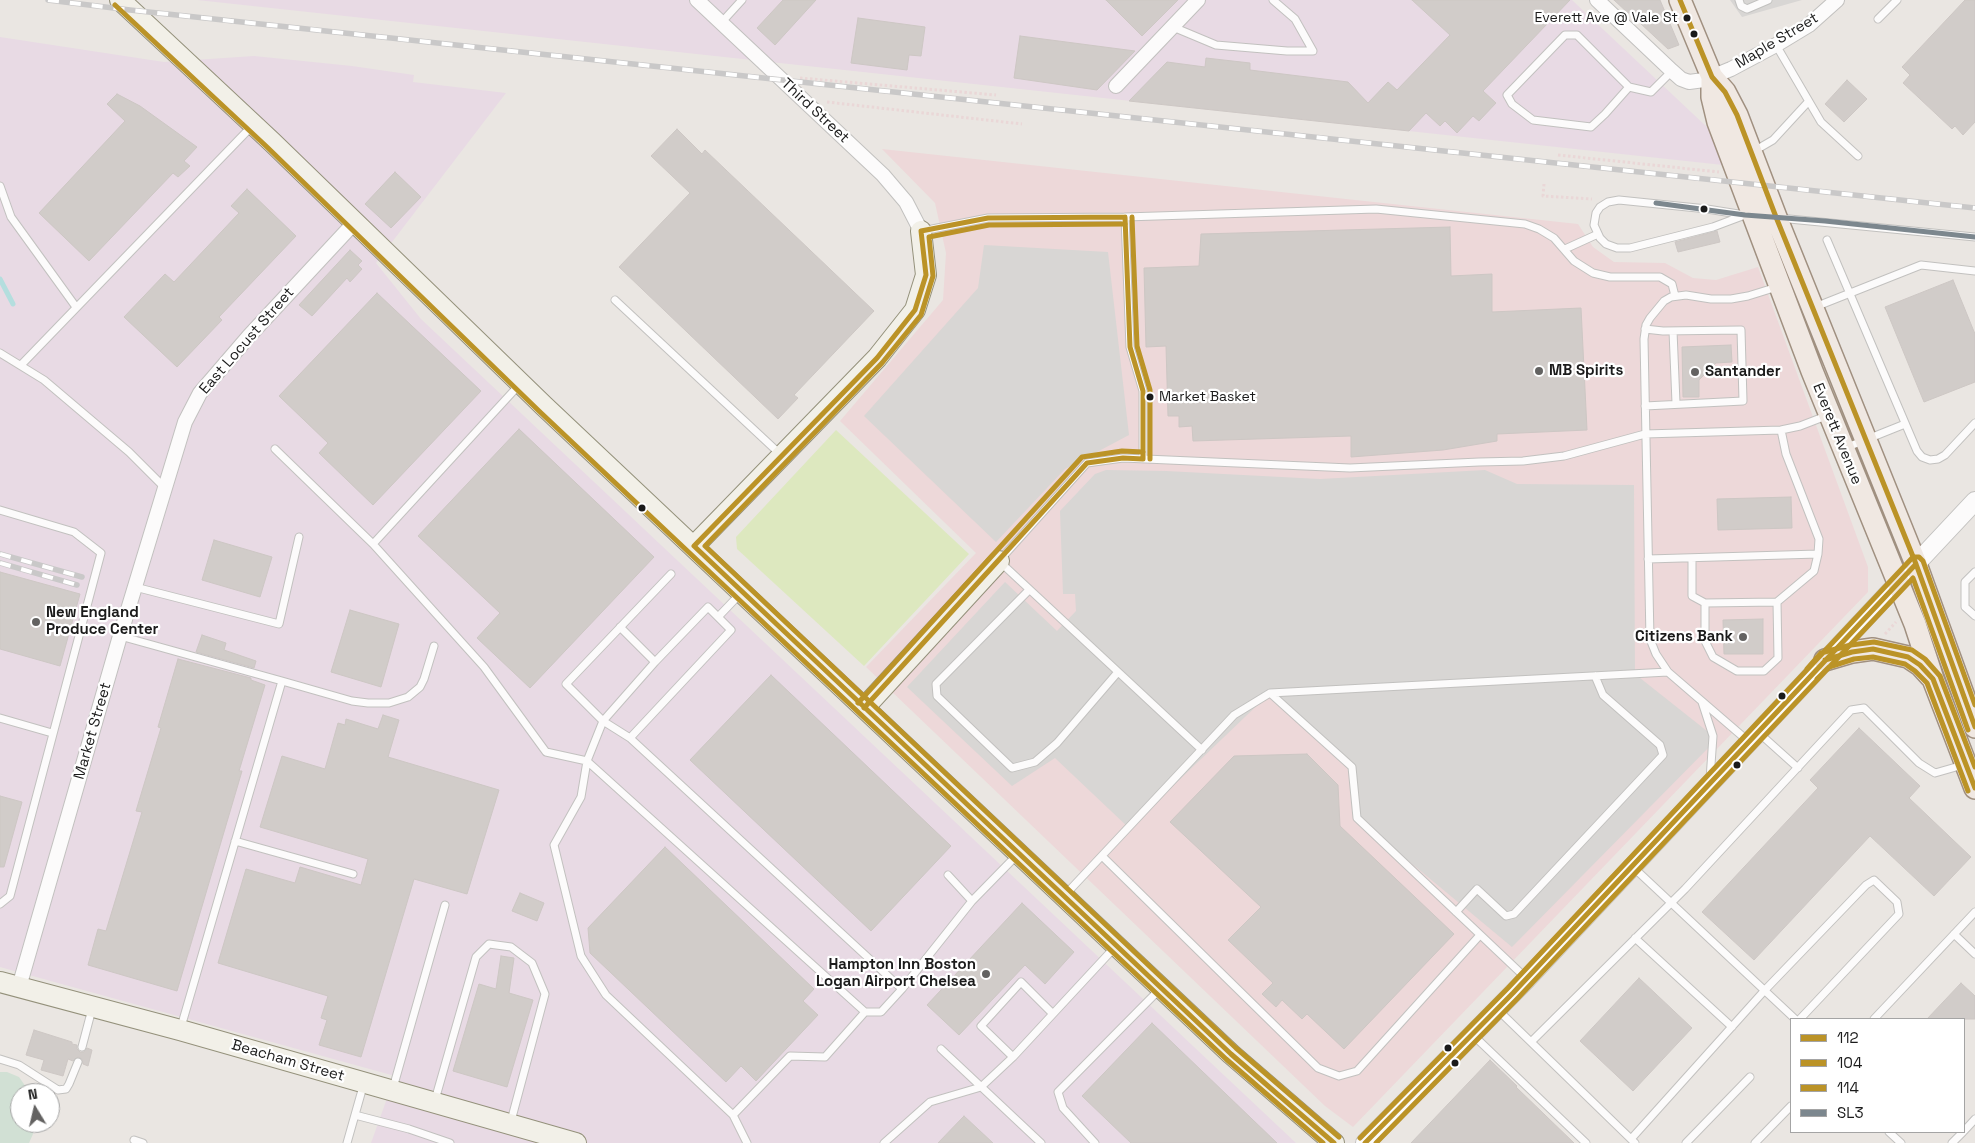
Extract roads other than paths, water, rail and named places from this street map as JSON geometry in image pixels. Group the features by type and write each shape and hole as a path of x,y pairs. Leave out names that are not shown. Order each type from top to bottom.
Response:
{"main road":[{"path":"120,0 253,124 521,383 1018,854 1231,1054 1334,1143"},
{"name":"Everett Avenue","path":"1680,0 1712,76 1729,98 1746,152 1758,216 1812,308 1971,704 1975,727"},
{"name":"Everett Avenue","path":"1712,76 1712,97 1726,129 1758,216 1780,286 1829,414 1914,624 1933,680 1975,788"},
{"path":"694,546 877,358 915,310 926,275 921,231"},
{"path":"864,708 999,561"},
{"path":"1825,660 1852,652 1873,649 1881,650 1908,657 1920,665 1933,680"},
{"name":"Beacham Street","path":"9,984 180,1030 576,1143"}],"street":[{"name":"Third Street","path":"697,0 883,175 906,202 921,231"},
{"path":"1116,86 1198,0"},
{"name":"Maple Street","path":"1597,0 1681,79 1690,82 1712,76 1740,64 1776,45 1809,25 1837,0"},
{"name":"East Locust Street","path":"166,483 185,422 200,393 249,336 355,222"},
{"name":"Market Street","path":"9,984 120,636 166,483"},
{"path":"1365,1143 1498,1010 1825,660 1974,506"},
{"path":"1945,711 1971,704"}],"lane":[{"path":"721,23 742,0"},
{"path":"1173,26 1216,45 1287,51 1313,51 1295,19 1273,0"},
{"path":"1739,0 1741,6 1747,9 1768,0"},
{"path":"1878,19 1897,0"},
{"path":"1629,87 1606,114 1591,127 1533,120 1512,104 1507,95 1565,35 1577,35 1629,87 1651,92 1672,71"},
{"path":"1776,45 1821,122 1858,156"},
{"path":"1746,152 1770,143 1808,102"},
{"path":"21,365 253,124"},
{"path":"0,186 11,217 76,308"},
{"path":"1758,216 1630,248 1612,247 1603,241 1594,225 1595,217 1603,204 1613,200 1626,200 1758,216 1975,237"},
{"path":"921,231 988,218 1125,217 1376,209 1525,224 1547,233 1581,267 1598,275 1616,277 1655,276 1665,279 1672,284 1675,296"},
{"path":"1125,217 1130,347 1143,391 1143,459"},
{"path":"1565,249 1598,234"},
{"path":"1827,240 1917,451 1922,457 1930,460 1945,455 1975,423"},
{"path":"1812,308 1921,265 1975,271"},
{"path":"1780,286 1731,299 1675,296 1664,301 1648,321 1644,344 1650,639 1656,654 1668,672 1702,701 1798,768"},
{"path":"615,300 782,456"},
{"path":"1645,406 1743,401 1741,330 1673,331 1646,329"},
{"path":"1673,331 1676,403"},
{"path":"0,353 44,380 166,483"},
{"path":"373,544 521,383"},
{"path":"1202,750 999,561 1087,463 1123,458 1338,468 1523,461 1564,456 1645,434 1781,430 1800,426 1829,414"},
{"path":"1843,448 1906,424"},
{"path":"1692,558 1692,596 1704,603 1777,602 1814,571 1819,539 1786,454 1781,430"},
{"path":"275,449 373,544 484,667 546,752 587,761 865,1012 881,1012 972,901 1018,854"},
{"path":"0,510 74,532 101,553 10,896 0,904"},
{"path":"135,586 279,624 299,536"},
{"path":"1648,559 1818,554"},
{"path":"1975,572 1965,582 1965,607 1975,616"},
{"path":"671,574 566,684 603,721 630,738 902,988"},
{"path":"1029,590 936,684 936,696 1012,768 1035,762 1058,743 1118,672"},
{"path":"718,617 742,592"},
{"path":"1704,603 1705,641 1713,657 1737,671 1764,671 1778,658 1777,602"},
{"path":"630,738 731,630 708,607 655,662 603,721 587,761 580,797 554,845 581,956 606,995 733,1115 747,1143"},
{"path":"620,627 655,662"},
{"path":"120,636 352,701 368,703 389,703 408,697 420,686 434,646"},
{"path":"1064,896 1234,716 1270,693 1668,672"},
{"path":"1456,912 1477,889 1506,916 1514,914 1663,756 1660,745 1603,695 1595,676"},
{"path":"180,1030 282,681"},
{"path":"1270,693 1352,766 1357,818 1527,979"},
{"path":"1702,701 1713,736 1709,786"},
{"path":"1531,1042 1671,903 1851,710 1864,708 1919,763 1935,773 1966,764"},
{"path":"0,718 52,733"},
{"path":"235,841 353,874"},
{"path":"1102,856 1318,1068 1339,1076 1357,1071 1480,934"},
{"path":"1633,867 1794,1018"},
{"path":"948,875 972,901"},
{"path":"1498,1010 1633,1141 1764,991 1866,885 1874,880 1898,902 1898,914 1801,1018"},
{"path":"392,1091 444,906"},
{"path":"1875,1018 1975,912"},
{"path":"1954,934 1975,954"},
{"path":"1635,938 1732,1027"},
{"path":"434,1103 476,957 488,944 511,947 532,963 545,994 510,1124"},
{"path":"884,1143 930,1102 981,1087 1013,1057 1117,945"},
{"path":"1013,1057 982,1026 1021,982 1052,1013"},
{"path":"1095,1143 1063,1108 1058,1092 1161,988"},
{"path":"82,1047 93,1007"},
{"path":"733,1115 790,1056 825,1057 865,1012"},
{"path":"1473,1035 1586,1143"},
{"path":"941,1049 1041,1143"},
{"path":"0,1059 19,1065 58,1090 66,1089 78,1062"},
{"path":"1686,1143 1750,1077"},
{"path":"347,1143 364,1083"},
{"path":"1755,1143 1790,1107"},
{"path":"355,1115 409,1129 450,1143"},
{"path":"1965,1129 1975,1119"},
{"path":"1890,1133 1901,1143"},
{"path":"1952,1143 1961,1133"},
{"path":"134,1140 142,1143"}],"waterway":[{"path":"0,279 13,304"}],"railway":[{"path":"48,0 1975,208"},
{"path":"0,554 82,577"},
{"path":"0,563 77,585"}],"place":[{"name":"Everett Ave @ Vale St","path":"1687,18"},
{"name":"MB Spirits","path":"1539,371"},
{"name":"Santander","path":"1695,372"},
{"name":"Market Basket","path":"1150,397"},
{"name":"New England Produce Center","path":"36,622"},
{"name":"Citizens Bank","path":"1743,637"},
{"name":"Hampton Inn Boston Logan Airport Chelsea","path":"986,974"}]}
